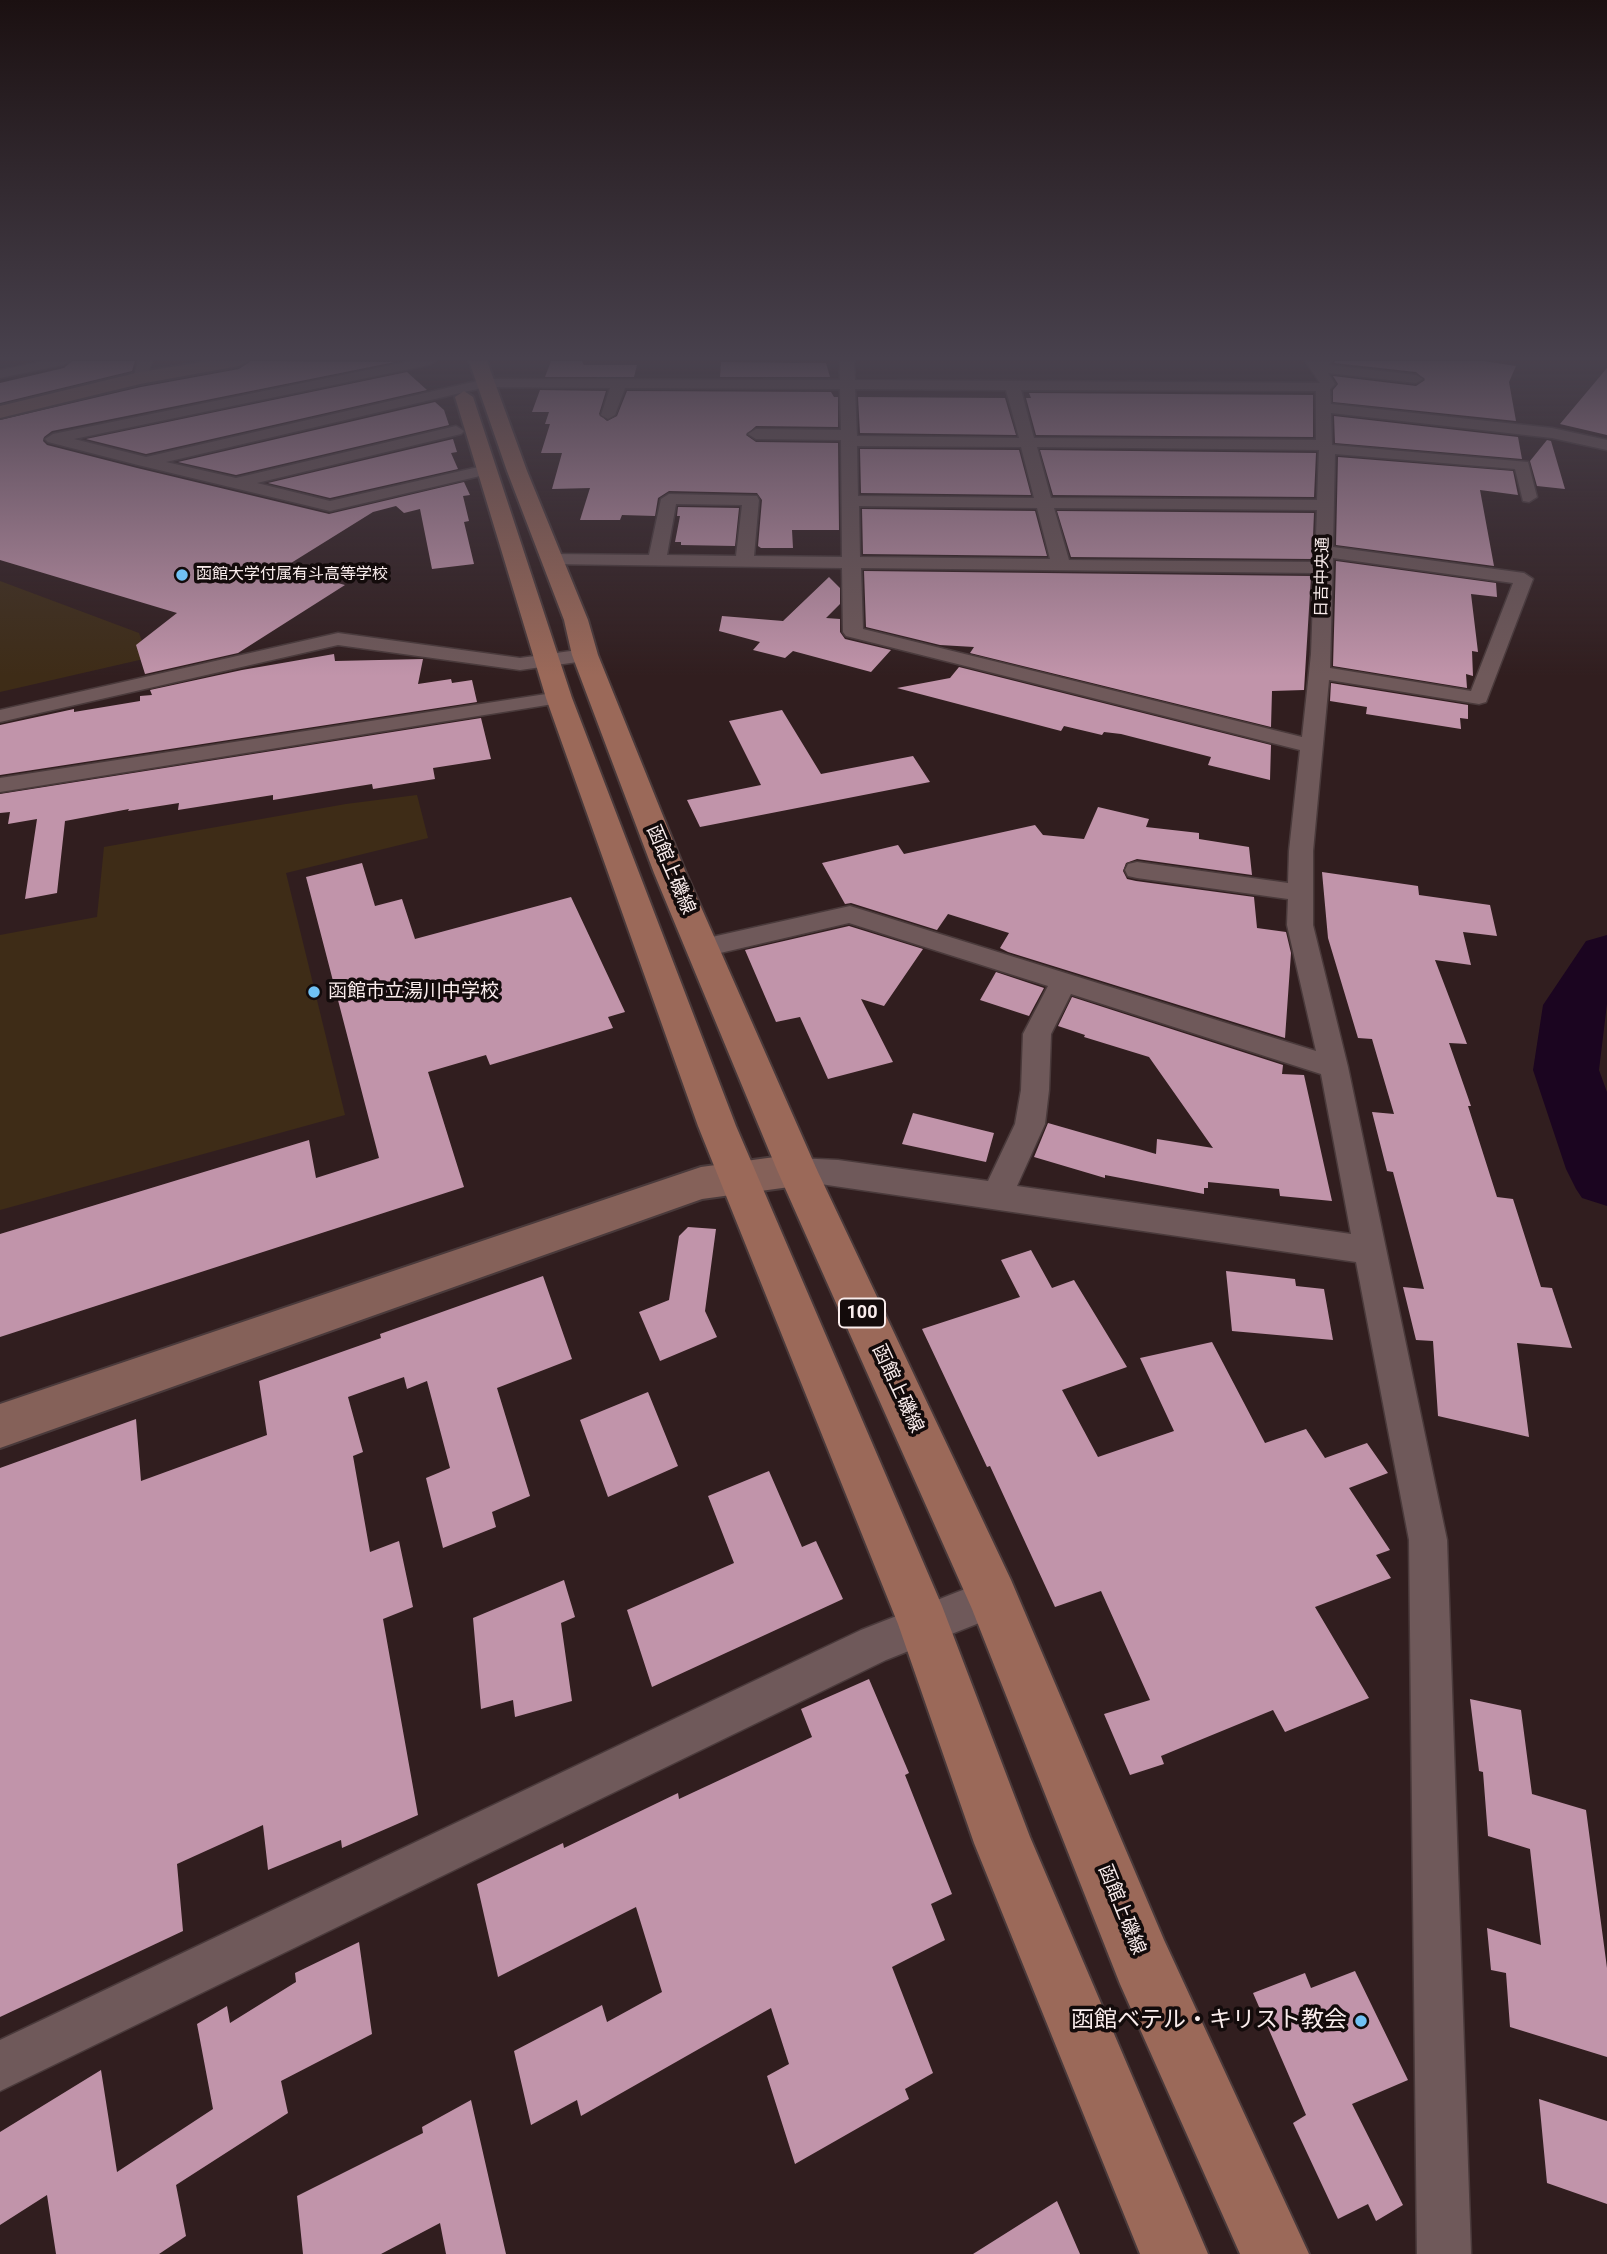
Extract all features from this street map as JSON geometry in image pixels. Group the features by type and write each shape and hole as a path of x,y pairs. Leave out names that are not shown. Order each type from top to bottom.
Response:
{"main road":[{"name":"函館上磯線","path":"486,466 564,671 737,1177 924,1624 1003,1843 1174,2254"},
{"name":"函館上磯線","path":"506,466 551,559 576,620 564,671 670,873 797,1170 993,1598 1142,1962 1275,2254"}],"street":[{"path":"161,466 330,506 487,470"},
{"path":"234,484 276,466"},
{"path":"850,466 853,632 1310,746"},
{"path":"1032,466 1061,565"},
{"name":"日吉中央通","path":"1326,466 1319,672 1301,851 1300,925 1334,1067 1368,1250 1428,1540 1444,2254"},
{"path":"1522,466 1529,497"},
{"path":"657,560 669,499 751,500 744,561"},
{"path":"850,501 1326,505"},
{"path":"551,559 1061,565 1323,559 1524,579 1479,698 1319,672"},
{"path":"0,716 338,639 564,671"},
{"path":"0,785 564,671"},
{"path":"1137,870 1300,893"},
{"path":"703,948 850,914 1334,1067"},
{"path":"997,1195 1030,1124 1035,1090 1037,1034 1064,982"},
{"path":"0,1426 701,1183 737,1177 797,1170 838,1172 1368,1250"},
{"path":"0,2066 875,1644 993,1598"}],"shaded area":[{"path":"0,581 139,633 148,658 0,692"},
{"path":"417,795 428,838 286,873 345,1115 0,1210 0,935 97,917 104,847 346,804"}],"building":[{"path":"0,466 130,466 329,514 464,482 470,495 463,496 469,521 464,522 474,564 432,569 420,509 404,513 396,506 373,512 283,568 345,585 238,653 145,674 136,645 177,613 0,560"},
{"path":"197,466 274,466 236,475"},
{"path":"339,466 457,466 458,469 330,498 268,483"},
{"path":"558,466 838,466 839,530 792,530 793,548 761,548 758,546 762,500 757,493 669,491 658,498 655,516 622,515 620,520 580,520 590,488 552,489"},
{"path":"860,466 1023,466 1031,495 861,493"},
{"path":"1045,466 1315,466 1314,497 1053,495"},
{"path":"1338,466 1453,466 1513,471 1518,495 1480,490 1494,566 1336,545"},
{"path":"1531,466 1558,466 1565,489 1537,486"},
{"path":"678,507 739,508 735,546 681,545 681,542 675,542 680,516 677,516"},
{"path":"862,509 1035,511 1047,556 863,554"},
{"path":"1057,511 1314,513 1312,559 1071,557"},
{"path":"1336,561 1496,583 1497,597 1471,594 1478,652 1472,651 1473,676 1466,674 1467,688 1333,666"},
{"path":"864,571 1311,576 1304,690 1272,691 1271,727 970,653 974,647 940,645 866,627"},
{"path":"829,577 840,588 840,604 826,618 840,619 840,632 845,639 891,650 871,672 793,651 785,658 753,650 760,642 719,631 722,616 783,621"},
{"path":"334,654 335,661 423,659 418,684 451,679 452,683 472,680 477,702 0,775 0,725 74,709 74,712 140,701 140,696 152,695 150,690"},
{"path":"959,667 1271,745 1270,780 1208,765 1211,757 1121,734 1104,732 1102,735 1064,726 1061,731 897,688 950,678"},
{"path":"1331,683 1468,705 1468,719 1460,718 1461,729 1366,714 1367,707 1330,701"},
{"path":"782,710 821,774 913,756 930,782 700,827 687,800 761,785 729,721"},
{"path":"481,718 491,759 433,768 435,779 373,789 372,784 273,800 273,795 178,810 179,803 65,821 57,893 25,899 37,819 8,824 10,812 0,813 0,794"},
{"path":"1098,807 1149,819 1146,827 1199,833 1199,839 1249,847 1252,875 1137,859 1126,863 1123,871 1127,879 1136,881 1254,897 1257,928 1286,932 1291,953 1285,1038 1008,952 1000,948 1009,933 948,914 937,930 851,903 845,904 822,863 898,845 904,854 1035,825 1043,835 1084,839"},
{"path":"362,863 375,906 402,899 415,939 571,897 625,1012 608,1017 613,1028 490,1065 486,1055 428,1072 464,1187 0,1337 0,1234 309,1140 316,1178 379,1158 306,877"},
{"path":"1322,872 1418,886 1419,895 1490,905 1497,936 1463,932 1471,965 1435,960 1467,1044 1449,1043 1471,1106 1468,1106 1497,1197 1513,1199 1541,1287 1552,1288 1572,1348 1517,1343 1529,1437 1438,1416 1433,1341 1416,1340 1403,1287 1424,1289 1393,1172 1387,1171 1372,1112 1394,1114 1372,1039 1358,1038 1328,938"},
{"path":"849,926 923,949 884,1006 861,999 893,1062 828,1079 800,1017 776,1022 745,950"},
{"path":"996,972 1044,988 1029,1016 980,1000"},
{"path":"1072,997 1283,1065 1282,1074 1304,1075 1332,1201 1280,1196 1279,1189 1208,1182 1204,1194 1105,1175 1105,1178 1034,1157 1048,1123 1156,1154 1157,1139 1213,1148 1149,1057 1058,1026"},
{"path":"913,1113 994,1133 986,1162 902,1144"},
{"path":"688,1227 716,1229 705,1311 717,1337 660,1361 639,1312 669,1300 679,1236"},
{"path":"1031,1250 1052,1288 1074,1280 1127,1367 1062,1390 1098,1457 1174,1431 1140,1358 1212,1342 1265,1443 1306,1429 1325,1458 1367,1443 1388,1473 1349,1488 1390,1550 1376,1555 1391,1578 1315,1607 1369,1698 1285,1732 1273,1710 1161,1756 1164,1764 1130,1775 1104,1714 1150,1700 1101,1591 1055,1607 990,1466 987,1467 922,1329 1020,1297 1001,1260"},
{"path":"1226,1271 1295,1279 1296,1286 1324,1289 1333,1340 1232,1331"},
{"path":"543,1276 572,1359 497,1388 530,1496 492,1512 496,1527 443,1548 426,1478 450,1468 427,1381 407,1389 404,1377 348,1397 363,1452 353,1456 370,1552 399,1541 413,1607 383,1619 418,1815 342,1848 341,1840 268,1870 263,1825 177,1864 183,1931 0,2017 0,1468 136,1419 141,1481 267,1435 259,1381 381,1338 380,1334"},
{"path":"648,1392 678,1466 608,1497 580,1420"},
{"path":"769,1471 802,1547 816,1541 843,1599 652,1687 627,1610 734,1563 708,1496"},
{"path":"564,1580 575,1617 561,1623 572,1701 515,1717 513,1700 481,1709 473,1618"},
{"path":"869,1679 909,1773 905,1775 952,1894 931,1904 945,1940 892,1967 933,2073 905,2089 909,2099 795,2164 767,2076 789,2064 771,2008 581,2116 577,2100 531,2125 514,2051 602,2005 607,2022 662,1992 636,1907 498,1977 477,1884 563,1843 564,1848 678,1793 679,1799 812,1737 801,1709"},
{"path":"1470,1699 1521,1710 1532,1794 1586,1810 1607,1968 1607,2057 1510,2027 1506,1973 1491,1970 1487,1928 1541,1945 1530,1849 1488,1836 1483,1772 1479,1771"},
{"path":"359,1942 372,2034 281,2081 288,2113 176,2185 186,2236 159,2254 56,2254 47,2195 0,2225 0,2132 101,2070 117,2172 213,2109 197,2024 227,2006 230,2023 296,1982 295,1973"},
{"path":"1355,1971 1408,2080 1352,2104 1403,2205 1376,2221 1368,2204 1338,2219 1293,2123 1306,2115 1253,1993 1305,1973 1311,1988"},
{"path":"1539,2099 1607,2121 1607,2204 1547,2183"},
{"path":"471,2100 506,2254 446,2254 440,2223 381,2254 303,2254 297,2196 423,2133 422,2127"},
{"path":"1057,2201 1080,2254 973,2254"}],"waterway":[{"path":"1607,956 1574,1005 1566,1070 1601,1169 1607,1178"}],"place":[{"name":"函館大学付属有斗高等学校","path":"182,575"},
{"name":"函館市立湯川中学校","path":"314,992"},
{"name":"函館ベテル・キリスト教会","path":"1361,2021"}]}
